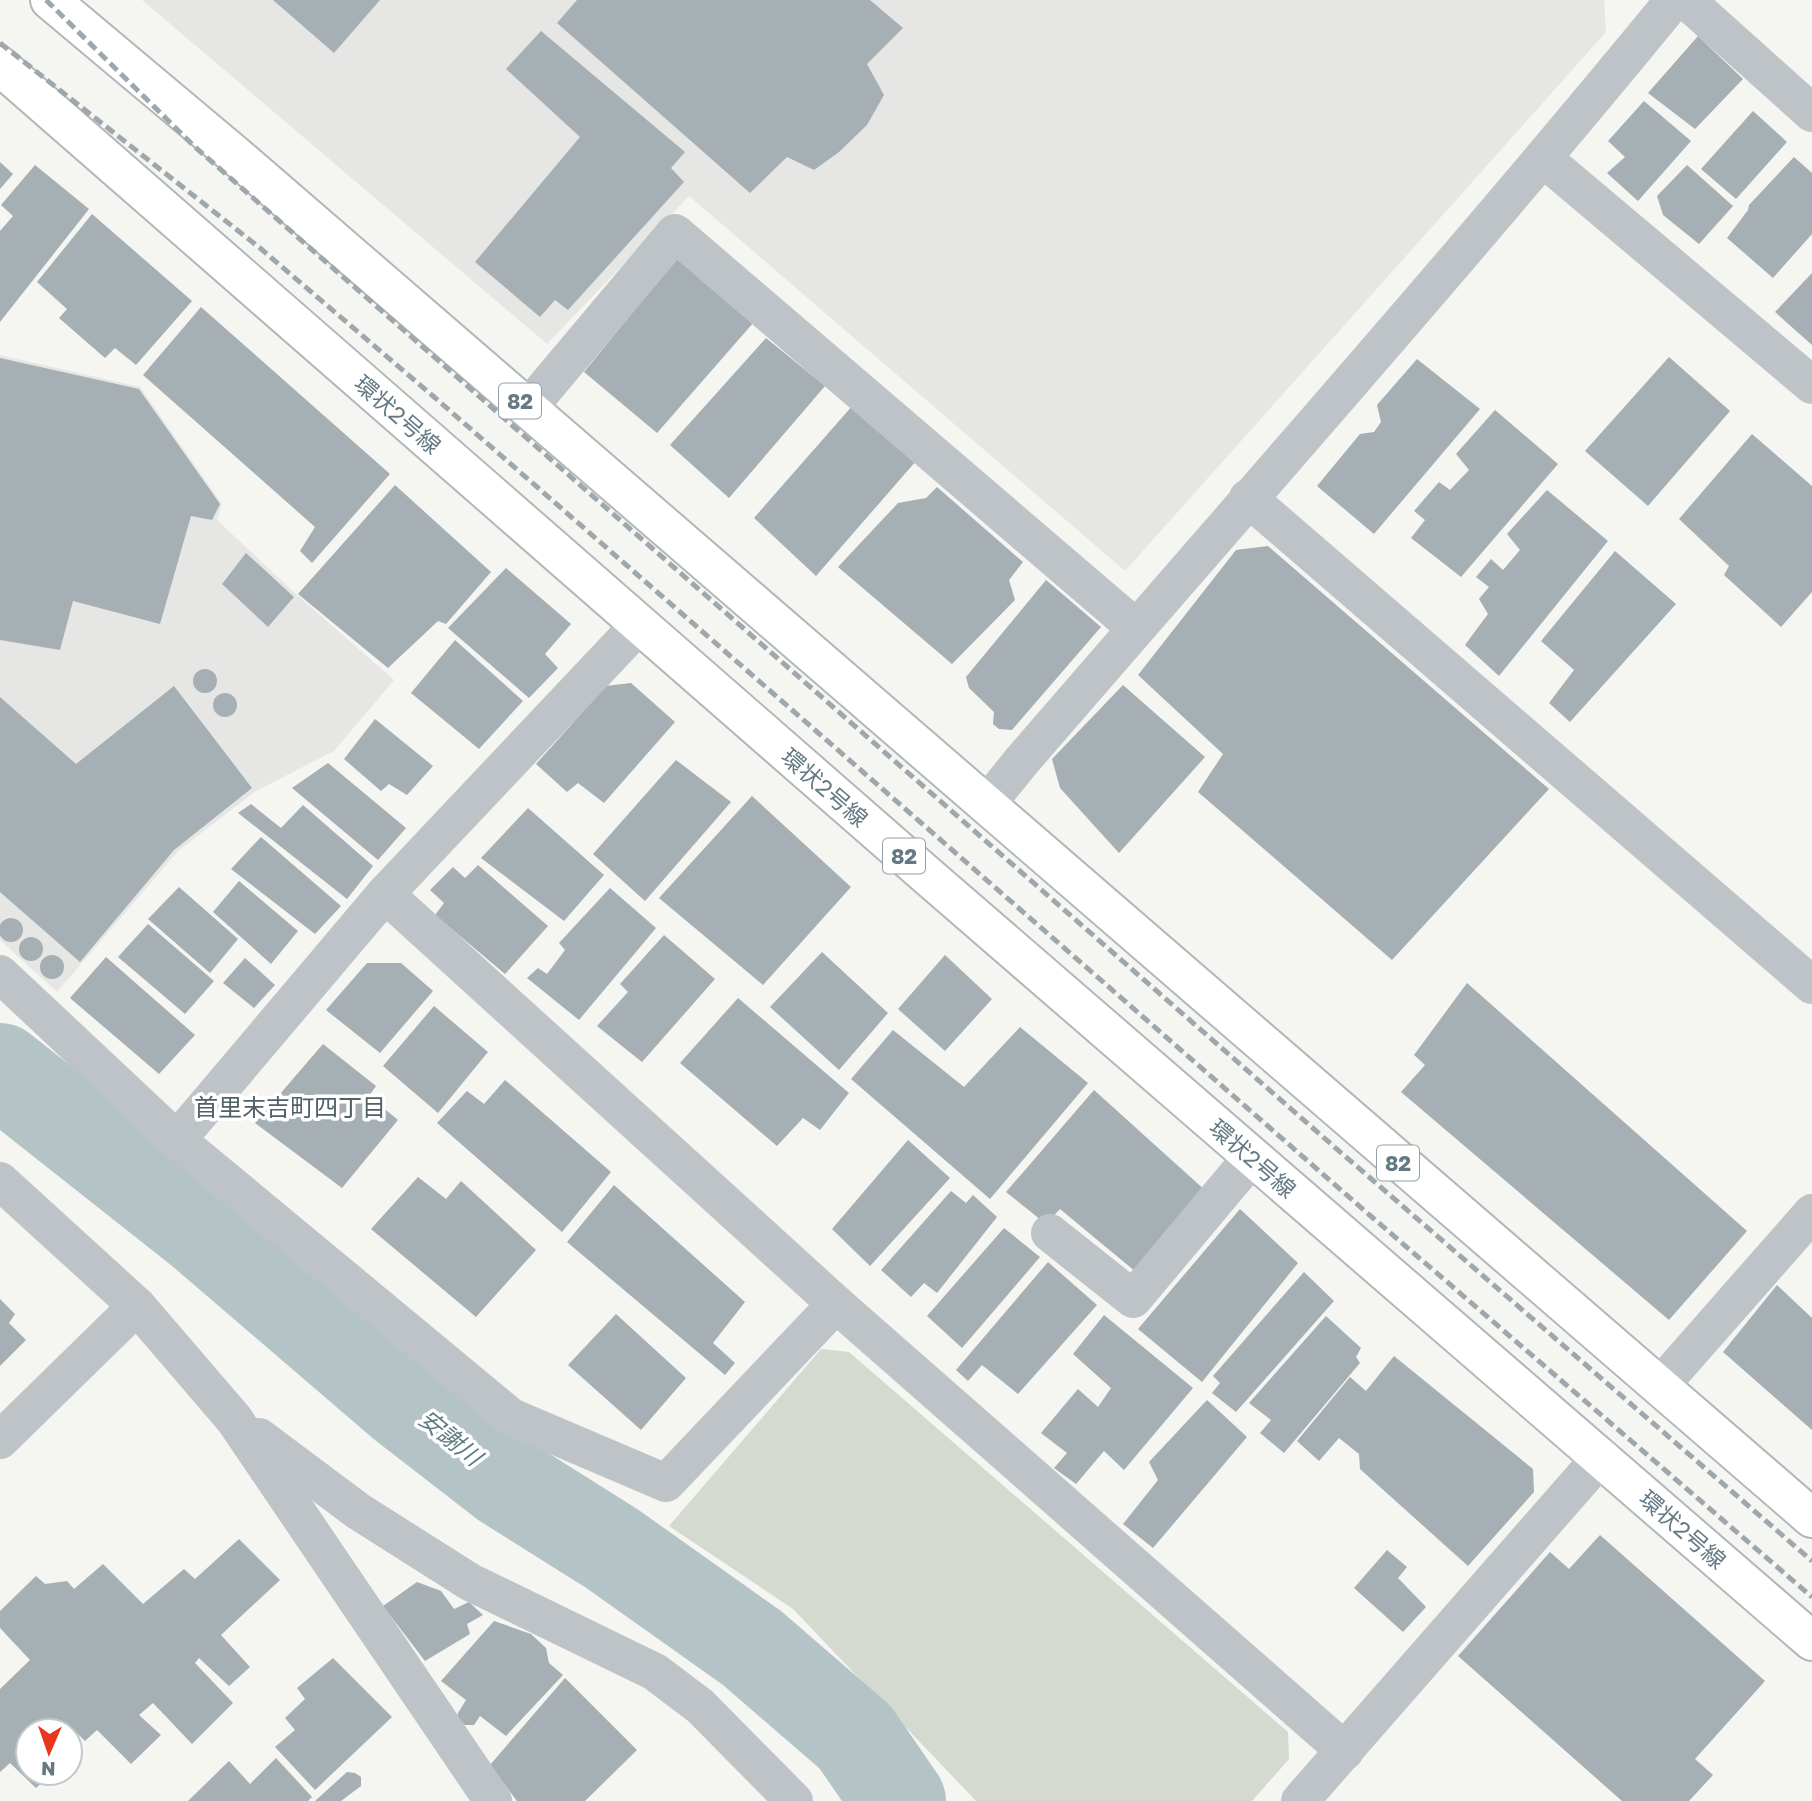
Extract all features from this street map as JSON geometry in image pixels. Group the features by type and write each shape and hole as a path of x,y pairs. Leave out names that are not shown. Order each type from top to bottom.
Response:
{"main road":[{"name":"82","path":"50,0 236,156 1812,1518"},
{"name":"環状2号線","path":"0,66 639,625 1812,1641"}],"street":[{"path":"988,804 1248,498 1544,159 1674,0"},
{"path":"1686,0 1812,113"},
{"path":"1544,159 1812,385"},
{"path":"528,408 674,233 1136,628"},
{"path":"1248,498 1812,985"},
{"path":"177,1140 385,894 639,625"},
{"path":"385,894 836,1304 1345,1751"},
{"path":"0,974 177,1140 511,1417 666,1483 836,1304"},
{"path":"1050,1233 1133,1298 1252,1157"},
{"path":"0,1181 137,1306 234,1419 493,1801"},
{"path":"1660,1387 1812,1213"},
{"path":"0,1440 137,1306"},
{"path":"234,1419 358,1511 470,1582 655,1672 700,1706 794,1801"},
{"path":"1300,1801 1601,1457"}],"shaded area":[{"path":"142,0 1604,0 1606,32 1125,571 689,196 547,344"},
{"path":"0,355 140,387 222,504 217,520 394,680 334,751 256,791 179,850 57,992 0,940"},
{"path":"821,1349 849,1352 1288,1732 1289,1759 1252,1801 976,1801 793,1609 669,1526"}],"building":[{"path":"273,0 380,0 334,53"},
{"path":"577,0 870,0 903,28 867,64 884,95 867,125 839,152 814,170 787,157 750,193 557,23"},
{"path":"541,31 685,152 671,168 684,182 568,310 555,300 540,317 475,262 580,137 506,69"},
{"path":"1698,36 1743,79 1695,129 1648,93"},
{"path":"1644,101 1691,141 1638,201 1607,173 1625,157 1608,141"},
{"path":"1753,111 1787,142 1736,199 1701,169"},
{"path":"1794,157 1812,173 1812,234 1773,278 1727,238 1749,205"},
{"path":"0,162 13,174 0,189"},
{"path":"35,165 89,209 0,322 0,231 13,216 1,205"},
{"path":"1687,165 1733,206 1699,244 1663,215 1657,196"},
{"path":"92,214 192,301 136,365 115,348 105,358 59,318 67,309 37,282"},
{"path":"677,258 754,322 657,433 584,372"},
{"path":"1812,273 1812,345 1775,312"},
{"path":"201,307 390,474 312,563 300,551 315,527 143,375"},
{"path":"766,338 825,386 729,498 670,445"},
{"path":"1669,357 1730,411 1648,506 1585,451"},
{"path":"0,358 139,389 220,504 212,520 191,516 160,624 73,601 60,650 0,640"},
{"path":"1417,359 1480,409 1374,534 1317,486 1360,434 1374,432 1381,422 1377,405"},
{"path":"853,405 916,461 816,576 754,518"},
{"path":"1495,410 1558,464 1461,577 1411,538 1425,520 1414,511 1439,482 1450,490 1469,470 1456,454"},
{"path":"1752,434 1812,486 1812,592 1781,627 1724,575 1729,566 1679,519"},
{"path":"395,485 491,572 446,624 438,621 388,668 298,594"},
{"path":"937,487 1023,562 1009,580 1015,600 952,664 838,567 898,503 926,498"},
{"path":"1547,490 1608,541 1499,676 1465,645 1488,614 1479,599 1489,587 1476,577 1491,559 1503,570 1520,550 1507,534"},
{"path":"1268,546 1549,789 1392,960 1198,792 1223,754 1138,675 1236,550"},
{"path":"1615,551 1676,604 1570,722 1549,703 1574,670 1541,641"},
{"path":"246,553 294,597 268,627 222,584"},
{"path":"506,568 571,624 545,654 558,668 529,698 448,628"},
{"path":"1046,580 1101,627 1012,730 999,729 993,724 994,712 969,688 966,677"},
{"path":"455,640 523,701 479,749 411,693"},
{"path":"205,669 216,676 217,681 210,692 205,693 194,686 193,681 200,670"},
{"path":"631,683 675,722 604,803 578,783 567,792 536,764 606,686"},
{"path":"1123,685 1205,757 1119,853 1060,788 1052,759"},
{"path":"174,686 252,788 174,850 80,962 0,892 0,697 76,764"},
{"path":"225,693 234,696 237,705 234,714 225,717 216,714 213,705 216,696"},
{"path":"375,719 433,766 407,795 389,784 381,791 344,759"},
{"path":"676,760 731,802 645,901 593,854"},
{"path":"328,763 406,828 378,860 292,788"},
{"path":"752,796 851,887 763,985 659,898"},
{"path":"251,804 281,828 303,805 373,866 347,899 238,813"},
{"path":"528,808 604,875 564,921 481,858"},
{"path":"261,837 341,906 315,934 231,869"},
{"path":"478,865 548,926 505,974 435,915 444,903 430,890 453,867 465,878"},
{"path":"239,881 298,931 271,964 213,912"},
{"path":"179,887 238,939 210,973 148,919"},
{"path":"610,888 656,928 579,1020 527,978 538,968 547,974 565,950 559,943"},
{"path":"11,918 19,922 23,930 19,938 11,942 3,938 -1,930 3,922"},
{"path":"148,924 214,981 185,1014 118,957"},
{"path":"664,935 715,979 642,1062 597,1026 628,992 620,984"},
{"path":"31,937 39,941 43,949 39,957 31,961 23,957 19,949 23,941"},
{"path":"822,952 888,1013 839,1070 770,1007"},
{"path":"52,955 61,958 64,967 61,976 52,979 43,976 40,967 43,958"},
{"path":"945,955 992,999 945,1051 898,1009"},
{"path":"106,957 195,1035 159,1074 70,998"},
{"path":"245,958 275,985 254,1008 223,983"},
{"path":"367,963 401,963 433,991 380,1053 326,1010"},
{"path":"1467,983 1747,1231 1669,1320 1401,1092 1425,1065 1414,1055"},
{"path":"738,998 849,1093 820,1130 803,1118 777,1146 680,1063"},
{"path":"434,1006 488,1052 438,1113 383,1066"},
{"path":"1020,1027 1088,1083 990,1199 851,1079 893,1030 964,1087"},
{"path":"323,1044 376,1086 369,1096 398,1120 342,1188 255,1123"},
{"path":"505,1080 611,1172 562,1232 437,1123 467,1091 484,1104"},
{"path":"1094,1090 1207,1192 1136,1272 1060,1209 1046,1224 1006,1192"},
{"path":"908,1140 950,1178 870,1266 832,1229"},
{"path":"418,1177 446,1199 461,1181 536,1250 476,1317 371,1229"},
{"path":"614,1185 745,1302 713,1343 735,1363 725,1375 567,1242"},
{"path":"951,1191 966,1203 973,1195 997,1217 937,1293 924,1283 911,1297 881,1270"},
{"path":"1240,1209 1298,1263 1202,1382 1138,1329"},
{"path":"1004,1228 1040,1257 962,1348 927,1316"},
{"path":"1048,1262 1097,1305 1018,1394 982,1365 968,1381 956,1370"},
{"path":"1304,1272 1334,1301 1236,1412 1212,1393 1220,1383 1213,1376"},
{"path":"1777,1285 1812,1318 1812,1430 1723,1352"},
{"path":"0,1299 15,1314 9,1323 26,1340 0,1366"},
{"path":"616,1314 686,1378 641,1430 568,1365"},
{"path":"1104,1315 1193,1388 1124,1470 1104,1451 1076,1484 1054,1468 1067,1453 1041,1433 1078,1389 1098,1407 1111,1388 1073,1354"},
{"path":"1326,1316 1361,1348 1356,1357 1360,1363 1284,1453 1260,1433 1271,1420 1249,1403"},
{"path":"1394,1356 1533,1469 1534,1492 1468,1566 1360,1469 1359,1454 1339,1438 1319,1461 1297,1441 1350,1377 1366,1391"},
{"path":"1207,1400 1247,1437 1153,1548 1123,1524 1158,1480 1149,1462"},
{"path":"1600,1535 1765,1681 1695,1759 1713,1775 1689,1801 1622,1801 1458,1656 1550,1552 1569,1569"},
{"path":"239,1539 280,1580 221,1635 250,1667 229,1686 199,1658 195,1663 233,1703 192,1744 153,1703 139,1715 161,1735 131,1764 97,1730 84,1740 84,1717 14,1717 14,1767 10,1763 0,1772 0,1689 30,1660 0,1628 0,1611 36,1576 45,1584 67,1581 74,1589 103,1564 143,1604 184,1569 195,1579"},
{"path":"1387,1550 1407,1567 1398,1578 1426,1607 1403,1632 1354,1588"},
{"path":"417,1582 441,1591 454,1609 469,1602 483,1615 467,1624 470,1634 425,1661 383,1606"},
{"path":"494,1621 531,1634 546,1648 549,1663 563,1675 506,1736 480,1716 474,1725 465,1725 457,1719 466,1700 441,1681"},
{"path":"333,1658 392,1717 315,1790 275,1747 295,1730 285,1718 305,1699 297,1688"},
{"path":"565,1678 637,1750 585,1801 517,1801 490,1765"},
{"path":"276,1758 312,1797 308,1801 188,1801 229,1761 250,1784"},
{"path":"347,1772 361,1777 361,1786 341,1801 315,1801"}],"waterway":[{"name":"安謝川","path":"0,1070 200,1228 404,1403 506,1482 611,1548 752,1648 855,1737 899,1801"}],"railway":[{"path":"46,0 195,147 1331,1144 1812,1561"},
{"path":"0,43 260,248 433,396 1373,1218 1812,1597"}],"district":[{"name":"首里末吉町四丁目","path":"290,1106"}]}
